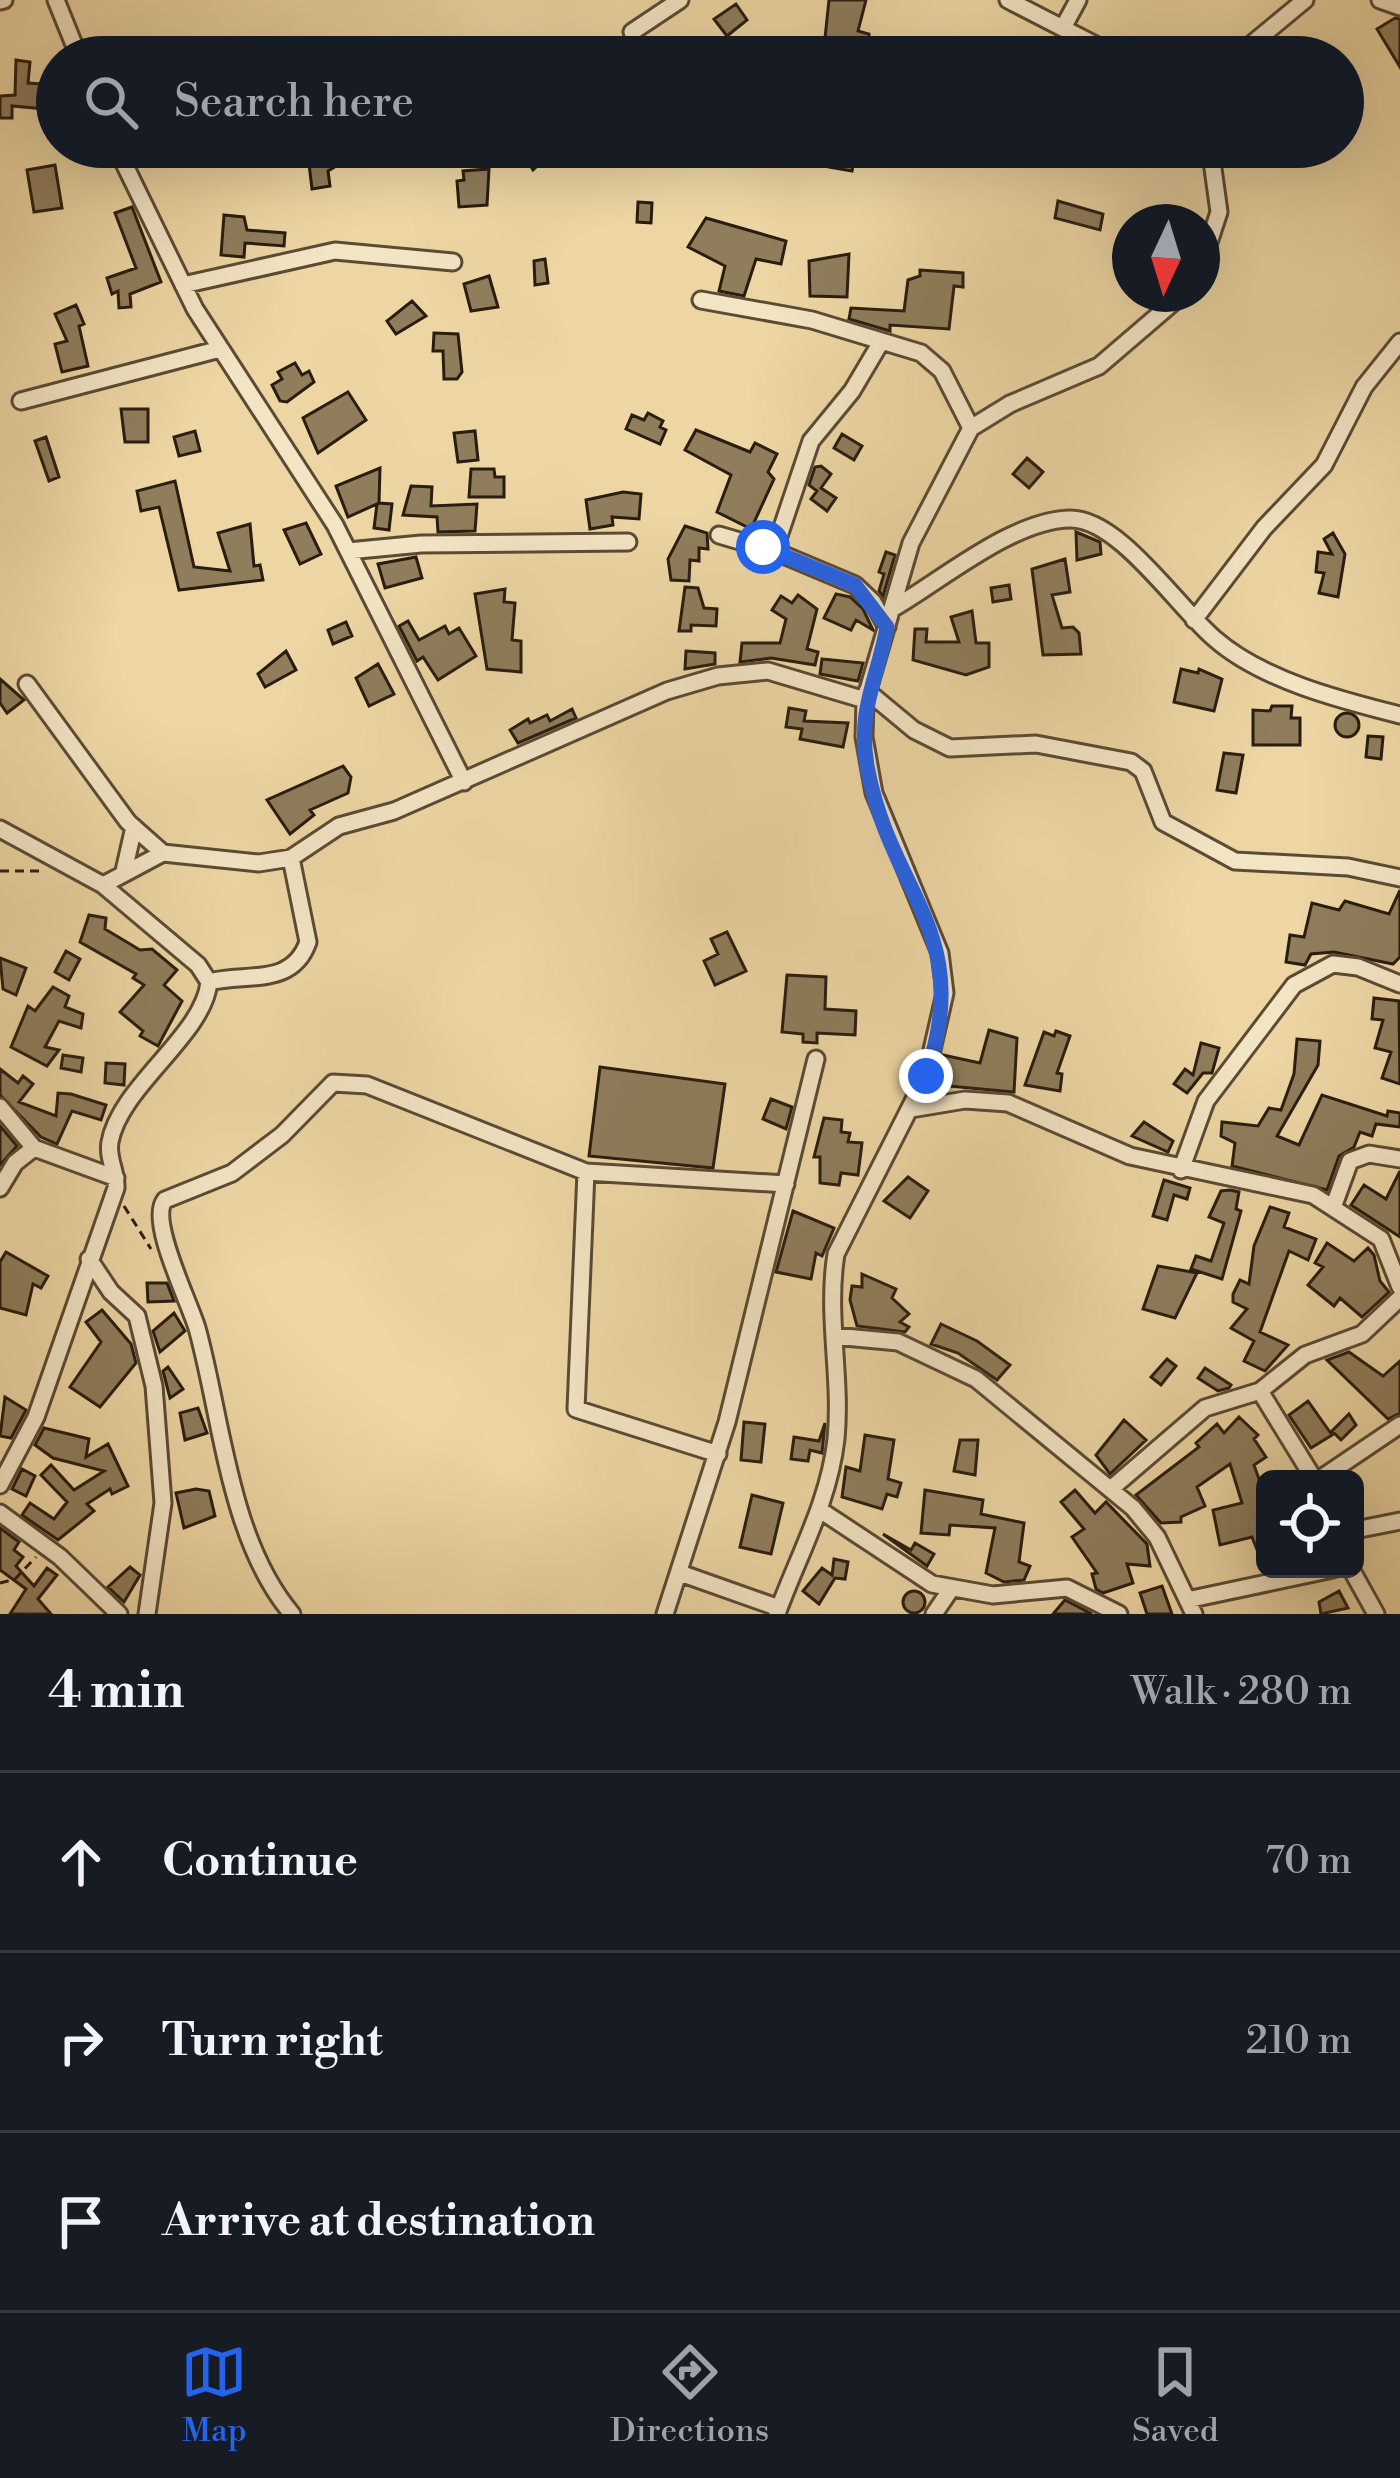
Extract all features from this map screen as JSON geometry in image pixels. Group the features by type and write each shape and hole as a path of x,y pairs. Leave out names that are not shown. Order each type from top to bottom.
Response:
{"street":[{"path":"56,0 71,36"},
{"path":"632,32 680,0"},
{"path":"1008,0 1082,36"},
{"path":"1064,26 1078,0"},
{"path":"1261,36 1305,0"},
{"path":"1380,0 1400,8"},
{"path":"126,168 220,349 348,551 464,782"},
{"path":"1213,168 1219,204"},
{"path":"183,285 335,251 453,262"},
{"path":"700,300 794,315 933,360 970,428"},
{"path":"680,1573 778,1611 820,1510 836,1437 831,1284 836,1254 911,1109 935,1050 945,993 940,953 868,771 866,695 920,519 970,428 1010,404 1099,365 1162,312"},
{"path":"774,550 811,441 852,391 881,342"},
{"path":"1194,620 1264,528 1324,465 1364,386 1400,342"},
{"path":"21,401 220,349"},
{"path":"892,610 984,551 1073,518 1092,521 1125,546 1194,620 1257,666 1400,716"},
{"path":"719,535 774,550 855,585 887,627"},
{"path":"348,551 421,544 628,542"},
{"path":"103,885 163,853 260,863 291,859 339,826 464,782 667,692 718,676 769,670 866,695 914,730 950,748 1036,744 1131,762 1143,772 1162,822 1235,861 1348,867 1400,878"},
{"path":"27,684 134,827 163,853"},
{"path":"124,871 134,827"},
{"path":"0,829 103,885 198,965 209,982"},
{"path":"209,982 272,975 303,955 308,942 291,859"},
{"path":"1181,1170 1206,1101 1294,985 1333,964 1358,967 1400,983"},
{"path":"0,1486 36,1417 116,1183 110,1155 116,1124 192,1016 209,982"},
{"path":"665,1614 718,1454 816,1059"},
{"path":"292,1614 267,1578 224,1456 202,1348 158,1223 165,1200 232,1173 341,1082 367,1084 586,1172 786,1184"},
{"path":"911,1109 965,1100 1008,1103 1111,1149 1181,1170 1290,1188 1334,1204 1381,1239 1400,1287"},
{"path":"0,1107 34,1148 116,1183"},
{"path":"0,1188 15,1163 34,1148"},
{"path":"1334,1204 1350,1160 1370,1154 1400,1159"},
{"path":"586,1172 576,1408 718,1454"},
{"path":"89,1258 112,1292 137,1316 154,1386 163,1503 147,1614"},
{"path":"1113,1486 1205,1408 1260,1390 1305,1355 1376,1325 1400,1298"},
{"path":"834,1336 898,1342 955,1366 1113,1486 1157,1538 1190,1607 1299,1578"},
{"path":"1260,1390 1311,1470"},
{"path":"1331,1470 1400,1425"},
{"path":"820,1510 912,1574 951,1589 993,1595 1067,1588 1119,1614"},
{"path":"0,1513 46,1547 119,1614"},
{"path":"1364,1529 1400,1521"},
{"path":"1356,1578 1376,1614"},
{"path":"934,1614 951,1589"}],"path":[{"path":"0,871 73,866"},
{"path":"116,1183 145,1244 176,1266"},
{"path":"0,1583 15,1579 46,1547"}],"building":[{"path":"829,0 866,0 858,31 869,36 825,36"},
{"path":"736,4 747,20 727,36 714,19"},
{"path":"1400,19 1400,67 1377,29"},
{"path":"16,60 30,62 28,83 36,84 36,108 12,106 12,118 0,118 0,96 15,95"},
{"path":"55,168 62,208 34,212 27,170"},
{"path":"310,168 333,168 328,171 330,186 312,189"},
{"path":"489,169 487,205 459,207 457,181 464,180 463,171"},
{"path":"1058,201 1103,214 1100,230 1055,218"},
{"path":"638,202 652,203 651,223 637,222"},
{"path":"132,207 161,282 130,294 131,307 119,308 118,291 112,294 107,278 136,268 115,213"},
{"path":"224,215 244,217 247,230 285,233 284,246 245,243 244,257 221,255"},
{"path":"706,218 786,241 781,264 756,259 744,296 719,291 725,266 688,247"},
{"path":"849,254 847,297 810,296 809,261"},
{"path":"545,259 548,283 535,285 534,261"},
{"path":"920,270 963,273 963,287 954,286 949,329 890,325 890,331 849,319 851,308 904,311 908,280 920,276"},
{"path":"489,276 498,307 471,311 464,284"},
{"path":"412,301 426,316 396,334 387,321"},
{"path":"76,305 84,324 79,326 88,366 62,372 55,344 67,341 55,314"},
{"path":"434,333 458,334 462,372 457,379 444,379 443,351 433,351"},
{"path":"295,363 302,375 309,371 314,382 287,402 280,401 272,385 282,379 278,372"},
{"path":"348,392 366,420 318,453 303,418"},
{"path":"121,409 148,409 148,442 125,442"},
{"path":"648,413 663,421 660,427 666,430 660,444 626,429 632,415 644,420"},
{"path":"696,430 750,452 755,443 777,454 768,472 774,479 751,529 717,512 731,475 685,450"},
{"path":"195,431 200,451 179,456 174,437"},
{"path":"475,431 478,460 458,462 454,433"},
{"path":"842,434 862,446 854,460 834,448"},
{"path":"46,437 59,477 49,481 35,441"},
{"path":"1027,458 1043,472 1029,488 1013,474"},
{"path":"815,467 831,474 821,488 836,498 827,511 811,499 817,491 809,485"},
{"path":"380,468 379,503 392,504 389,530 374,528 377,504 348,517 336,486"},
{"path":"471,469 494,469 495,477 504,477 504,497 469,497"},
{"path":"175,481 194,567 230,571 218,533 250,524 254,566 260,565 263,580 179,590 159,507 141,511 137,491"},
{"path":"411,486 432,487 431,506 477,504 475,531 438,532 437,517 403,515"},
{"path":"623,492 641,494 639,519 612,517 613,525 590,529 586,500"},
{"path":"306,523 321,554 300,564 284,530"},
{"path":"685,526 707,533 708,549 699,548 699,561 690,560 689,581 671,580 668,559"},
{"path":"1076,532 1100,542 1101,554 1077,560"},
{"path":"1333,533 1345,554 1338,597 1319,593 1324,573 1316,572 1318,552 1332,554 1324,539"},
{"path":"886,552 895,555 883,596 879,591 884,574 879,572"},
{"path":"416,557 422,578 385,588 378,564"},
{"path":"1065,559 1070,592 1052,595 1062,628 1073,627 1079,633 1081,654 1043,655 1032,569"},
{"path":"1009,585 1011,599 993,602 991,588"},
{"path":"685,587 698,588 704,608 717,609 716,626 691,625 691,631 679,631"},
{"path":"505,589 504,602 515,603 512,640 521,641 521,672 487,669 475,594"},
{"path":"836,594 850,597 863,609 873,630 856,620 851,630 824,618"},
{"path":"798,595 817,609 807,649 818,652 815,665 771,658 740,662 742,643 780,643 786,619 772,610 781,596 792,603"},
{"path":"972,611 976,643 989,643 989,667 966,675 913,660 915,629 927,629 926,642 959,642 951,617"},
{"path":"408,621 419,640 445,626 449,634 459,628 476,656 438,680 423,657 417,661 399,626"},
{"path":"346,622 352,636 333,644 328,630"},
{"path":"286,651 296,670 265,687 258,674"},
{"path":"686,651 715,653 715,664 685,669"},
{"path":"822,659 863,663 858,681 820,674"},
{"path":"378,664 394,694 369,706 356,678"},
{"path":"1181,669 1198,673 1199,669 1222,679 1214,711 1174,702"},
{"path":"0,679 24,700 7,713 0,703"},
{"path":"1272,706 1292,706 1291,718 1300,718 1300,745 1253,745 1253,710 1270,711"},
{"path":"789,708 806,711 804,721 848,723 843,747 800,739 802,729 786,727"},
{"path":"572,709 576,718 518,743 510,730 528,719 530,723 547,715 550,721"},
{"path":"1347,713 1359,725 1347,737 1335,725"},
{"path":"1368,736 1383,737 1381,759 1366,757"},
{"path":"1224,753 1243,755 1236,793 1217,790"},
{"path":"343,766 351,777 348,793 310,810 314,815 290,834 267,800"},
{"path":"1400,890 1400,957 1393,964 1334,952 1311,954 1305,965 1286,962 1290,935 1304,937 1312,903 1339,910 1345,901 1389,914"},
{"path":"89,915 106,918 105,929 140,950 152,949 177,970 164,985 182,1001 158,1046 140,1036 143,1031 120,1012 144,985 133,978 136,974 80,942"},
{"path":"727,932 746,971 715,985 704,961 718,954 711,939"},
{"path":"66,951 80,959 69,980 55,972"},
{"path":"0,958 26,968 16,995 3,989"},
{"path":"787,975 826,977 825,1009 856,1011 855,1035 817,1033 817,1043 803,1042 803,1034 782,1032"},
{"path":"53,987 69,996 65,1007 83,1014 81,1028 59,1021 45,1047 59,1050 47,1066 11,1047 28,1006 35,1011"},
{"path":"1374,998 1399,1001 1400,1084 1382,1078 1391,1052 1375,1048 1383,1020 1372,1019"},
{"path":"989,1030 1017,1038 1014,1092 937,1085 943,1055 980,1063"},
{"path":"1056,1031 1070,1036 1057,1073 1062,1074 1060,1091 1025,1085 1044,1032 1054,1036"},
{"path":"1297,1039 1320,1041 1318,1065 1277,1136 1299,1145 1322,1095 1387,1116 1388,1111 1400,1113 1400,1127 1376,1124 1372,1136 1360,1132 1354,1147 1339,1156 1327,1190 1232,1166 1235,1143 1221,1136 1222,1122 1258,1126 1269,1108 1281,1110 1294,1074"},
{"path":"1201,1043 1219,1048 1212,1073 1203,1073 1187,1093 1174,1084 1185,1069 1193,1075"},
{"path":"63,1055 83,1058 81,1072 61,1068"},
{"path":"106,1063 125,1064 124,1085 105,1083"},
{"path":"600,1067 725,1084 713,1168 589,1156"},
{"path":"0,1069 18,1083 23,1076 33,1084 19,1102 56,1116 58,1093 71,1094 106,1105 101,1120 72,1111 57,1144 41,1137 0,1095"},
{"path":"771,1099 792,1107 786,1129 763,1119"},
{"path":"824,1118 842,1120 841,1132 850,1133 848,1142 862,1143 858,1175 841,1173 839,1185 820,1183 820,1157 814,1157"},
{"path":"1144,1122 1173,1141 1168,1152 1132,1136"},
{"path":"0,1126 17,1146 0,1165"},
{"path":"1400,1171 1400,1237 1351,1205 1364,1185 1386,1199"},
{"path":"908,1177 928,1191 910,1218 884,1201"},
{"path":"1164,1180 1190,1188 1187,1199 1174,1195 1167,1220 1153,1216"},
{"path":"1221,1191 1239,1192 1236,1209 1241,1211 1222,1279 1191,1269 1196,1256 1211,1261 1224,1223 1209,1217"},
{"path":"1270,1207 1289,1213 1284,1227 1316,1239 1308,1260 1289,1251 1260,1332 1288,1345 1265,1371 1244,1361 1254,1341 1231,1328 1247,1309 1233,1302 1233,1294 1240,1280 1249,1284 1254,1246"},
{"path":"793,1211 834,1228 822,1256 816,1253 811,1279 776,1272"},
{"path":"1327,1243 1354,1261 1368,1248 1374,1255 1380,1281 1389,1292 1362,1317 1340,1298 1334,1306 1308,1285 1323,1267 1315,1263"},
{"path":"6,1252 48,1276 41,1288 33,1284 26,1315 0,1308 0,1262"},
{"path":"1158,1266 1197,1273 1175,1318 1143,1309"},
{"path":"862,1274 896,1289 892,1298 909,1314 900,1322 909,1327 905,1332 857,1326 850,1300 852,1286 862,1287"},
{"path":"147,1283 167,1283 174,1301 148,1302"},
{"path":"102,1310 131,1344 136,1363 100,1407 70,1387 101,1342 86,1322"},
{"path":"174,1313 185,1331 160,1352 153,1331"},
{"path":"941,1324 977,1341 1010,1365 997,1380 958,1353 931,1344"},
{"path":"1349,1352 1383,1376 1400,1361 1400,1413 1388,1419 1327,1360"},
{"path":"1167,1359 1176,1366 1161,1385 1151,1377"},
{"path":"168,1367 183,1389 170,1398 163,1371"},
{"path":"1205,1368 1229,1388 1218,1391 1198,1378"},
{"path":"5,1397 26,1410 11,1438 0,1436"},
{"path":"1308,1401 1332,1435 1311,1448 1289,1415"},
{"path":"198,1408 207,1433 185,1440 180,1413"},
{"path":"1349,1414 1356,1425 1341,1440 1332,1431"},
{"path":"1239,1417 1258,1435 1254,1439 1266,1457 1254,1465 1256,1547 1252,1537 1220,1545 1213,1510 1242,1503 1230,1464 1197,1487 1205,1506 1181,1517 1181,1522 1161,1523 1136,1495 1199,1447 1196,1443 1217,1424 1224,1433"},
{"path":"1124,1420 1146,1440 1110,1474 1096,1455"},
{"path":"744,1422 765,1424 761,1462 741,1460"},
{"path":"825,1423 822,1453 810,1450 808,1461 791,1459 794,1437 819,1441"},
{"path":"44,1428 89,1439 86,1457 108,1444 128,1486 112,1494 110,1489 87,1504 94,1511 58,1540 22,1515 30,1503 54,1519 67,1502 41,1475 51,1465 74,1490 104,1471 53,1458 35,1445"},
{"path":"865,1435 894,1440 888,1479 901,1483 897,1497 887,1494 882,1509 842,1497 846,1467 860,1471"},
{"path":"960,1440 978,1440 975,1475 954,1471"},
{"path":"22,1469 35,1476 26,1496 12,1489"},
{"path":"925,1490 983,1500 981,1514 1024,1523 1019,1562 1030,1566 1024,1580 1004,1582 986,1573 995,1528 950,1525 949,1535 921,1533"},
{"path":"1075,1490 1095,1513 1106,1502 1147,1544 1150,1566 1127,1564 1133,1583 1103,1593 1096,1589 1092,1574 1097,1573 1072,1537 1084,1529 1061,1502"},
{"path":"209,1491 215,1516 184,1528 176,1493"},
{"path":"752,1495 783,1503 771,1554 740,1547"},
{"path":"0,1528 19,1542 14,1550 23,1557 16,1566 34,1586 47,1568 57,1575 38,1599 51,1614 10,1614 26,1589 0,1570"},
{"path":"883,1534 911,1550 915,1543 934,1554 927,1566"},
{"path":"834,1559 848,1562 845,1579 835,1578 819,1604 803,1591 822,1568 832,1575"},
{"path":"130,1567 140,1575 124,1602 108,1587"},
{"path":"1162,1586 1172,1614 1147,1614 1140,1593"},
{"path":"914,1591 925,1602 914,1613 903,1602"},
{"path":"1339,1591 1348,1608 1321,1614 1319,1602"},
{"path":"1065,1600 1092,1614 1053,1614"}],"route":[{"path":"763,547 855,585 873,602 887,627 865,700 864,737 874,794 940,953 945,993 926,1076"}]}
